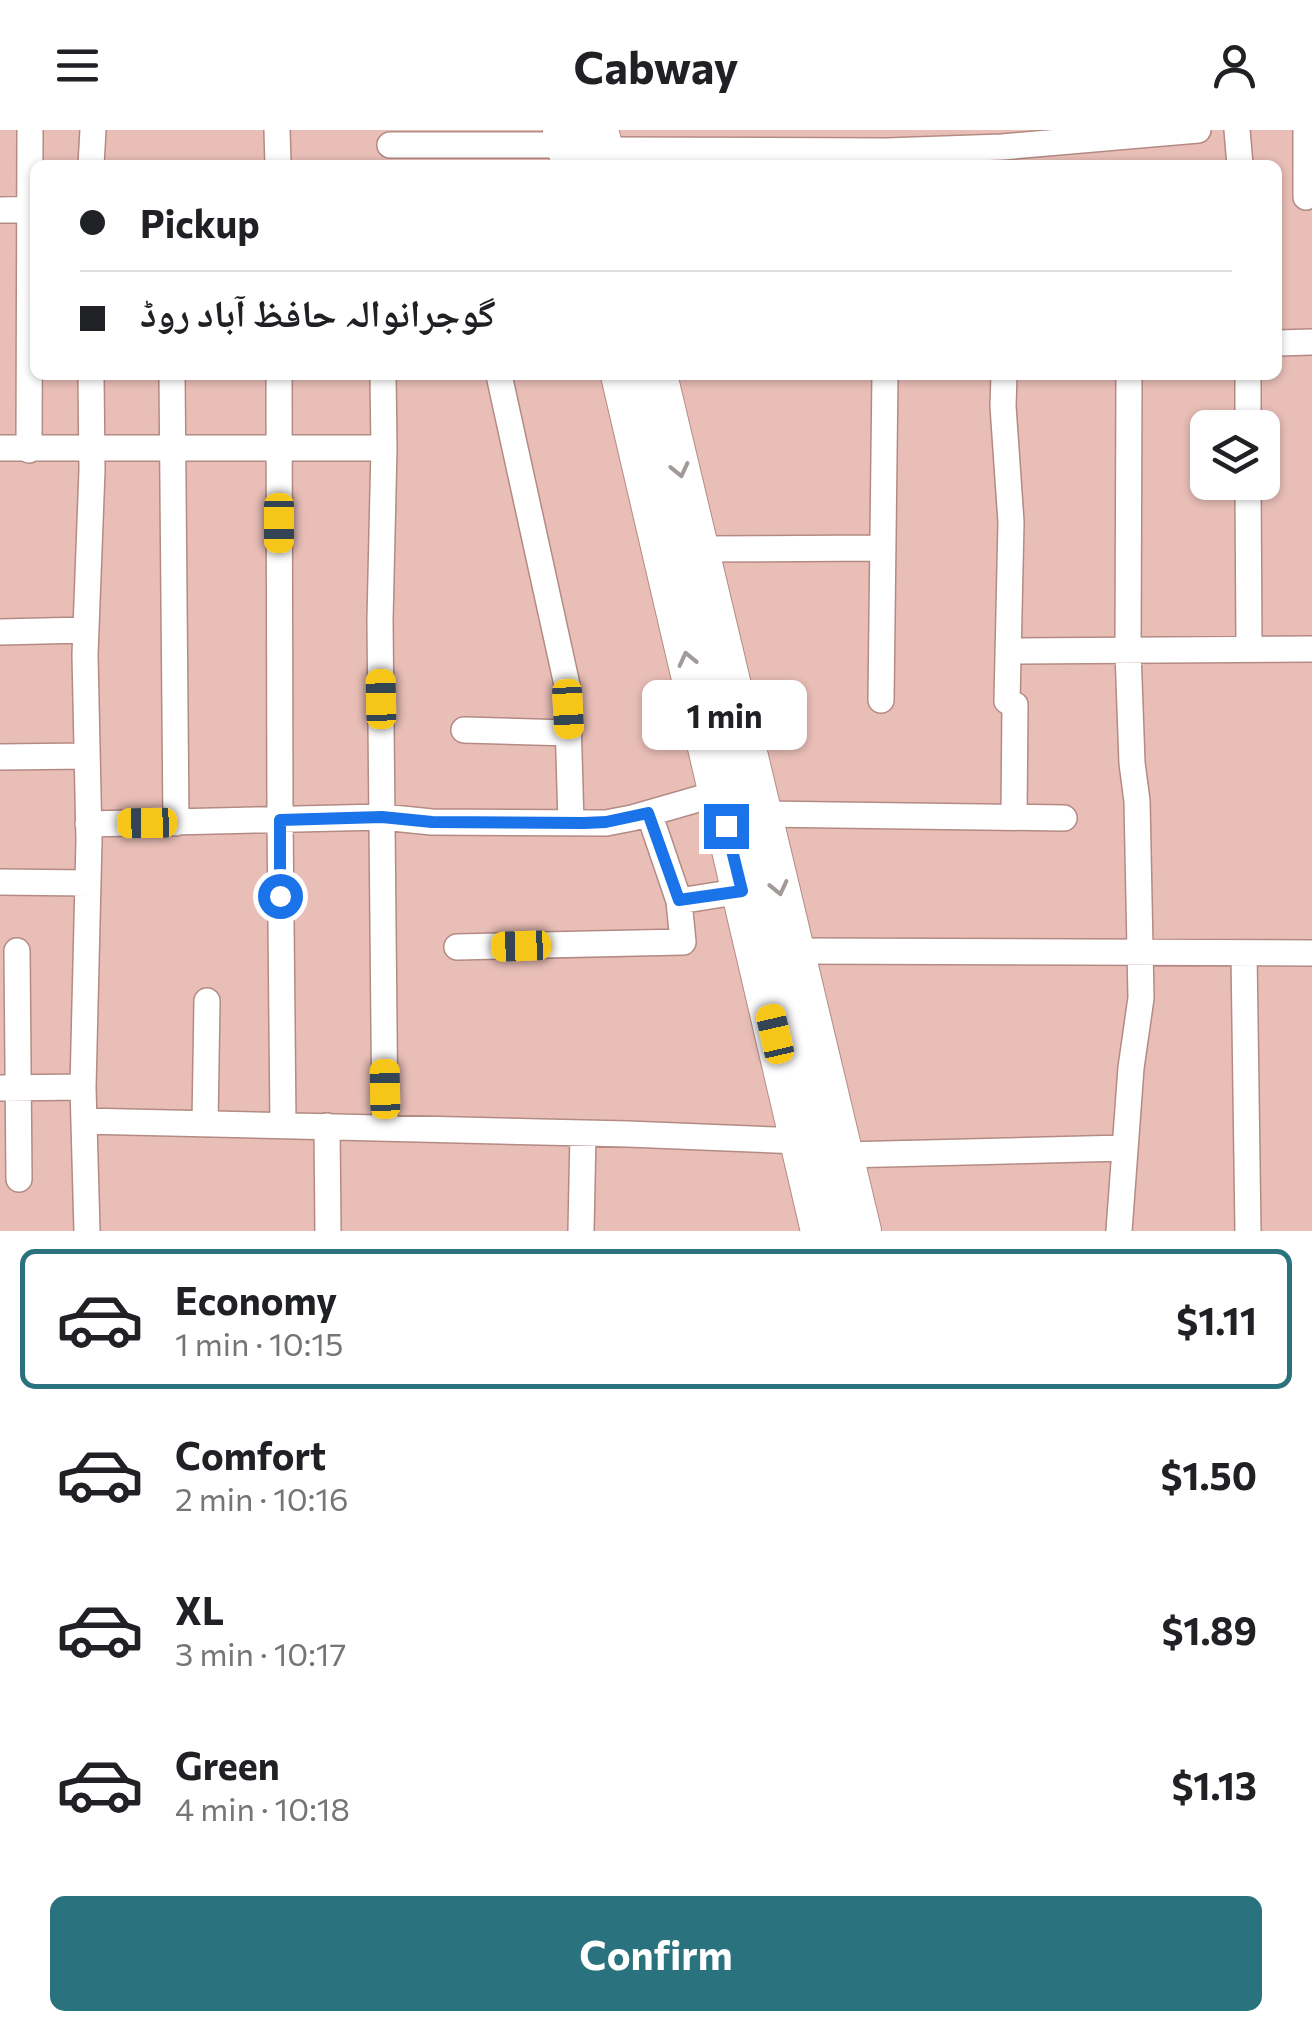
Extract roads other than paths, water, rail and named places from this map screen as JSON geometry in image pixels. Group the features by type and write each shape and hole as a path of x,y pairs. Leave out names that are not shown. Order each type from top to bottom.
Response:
{"main road":[{"path":"622,380 821,1231"},
{"path":"658,380 861,1231"}],"street":[{"path":"30,130 31,160"},
{"path":"91,160 93,130"},
{"path":"276,130 278,160"},
{"path":"390,145 1002,147 1198,130"},
{"path":"1237,130 1240,160"},
{"path":"1306,130 1306,198"},
{"path":"0,210 30,209"},
{"path":"1282,343 1312,342"},
{"path":"29,450 30,370"},
{"path":"87,1231 86,630 91,380"},
{"path":"172,380 176,823"},
{"path":"279,380 283,1126"},
{"path":"383,380 380,620 385,1128"},
{"path":"500,380 567,685 571,823"},
{"path":"882,700 885,380"},
{"path":"1004,380 1011,522 1007,701 1016,705 1014,818"},
{"path":"1119,1231 1131,1068 1141,998 1137,802 1128,652 1129,380"},
{"path":"1248,380 1248,410"},
{"path":"0,448 384,448"},
{"path":"1248,500 1248,648"},
{"path":"699,549 883,548"},
{"path":"0,632 86,630"},
{"path":"1008,651 1312,649"},
{"path":"464,730 569,732"},
{"path":"0,756 87,756"},
{"path":"88,824 382,817 432,822 606,822 718,793"},
{"path":"457,948 682,942 679,900 648,813"},
{"path":"762,814 1064,818"},
{"path":"0,882 88,883"},
{"path":"679,900 742,891"},
{"path":"17,951 10,1088 19,1178"},
{"path":"794,951 1312,953"},
{"path":"1244,953 1248,1231"},
{"path":"205,1124 207,1002"},
{"path":"10,1088 84,1086"},
{"path":"84,1121 800,1141"},
{"path":"327,1126 328,1231"},
{"path":"581,1231 583,1133"},
{"path":"843,1156 1124,1148"}]}
